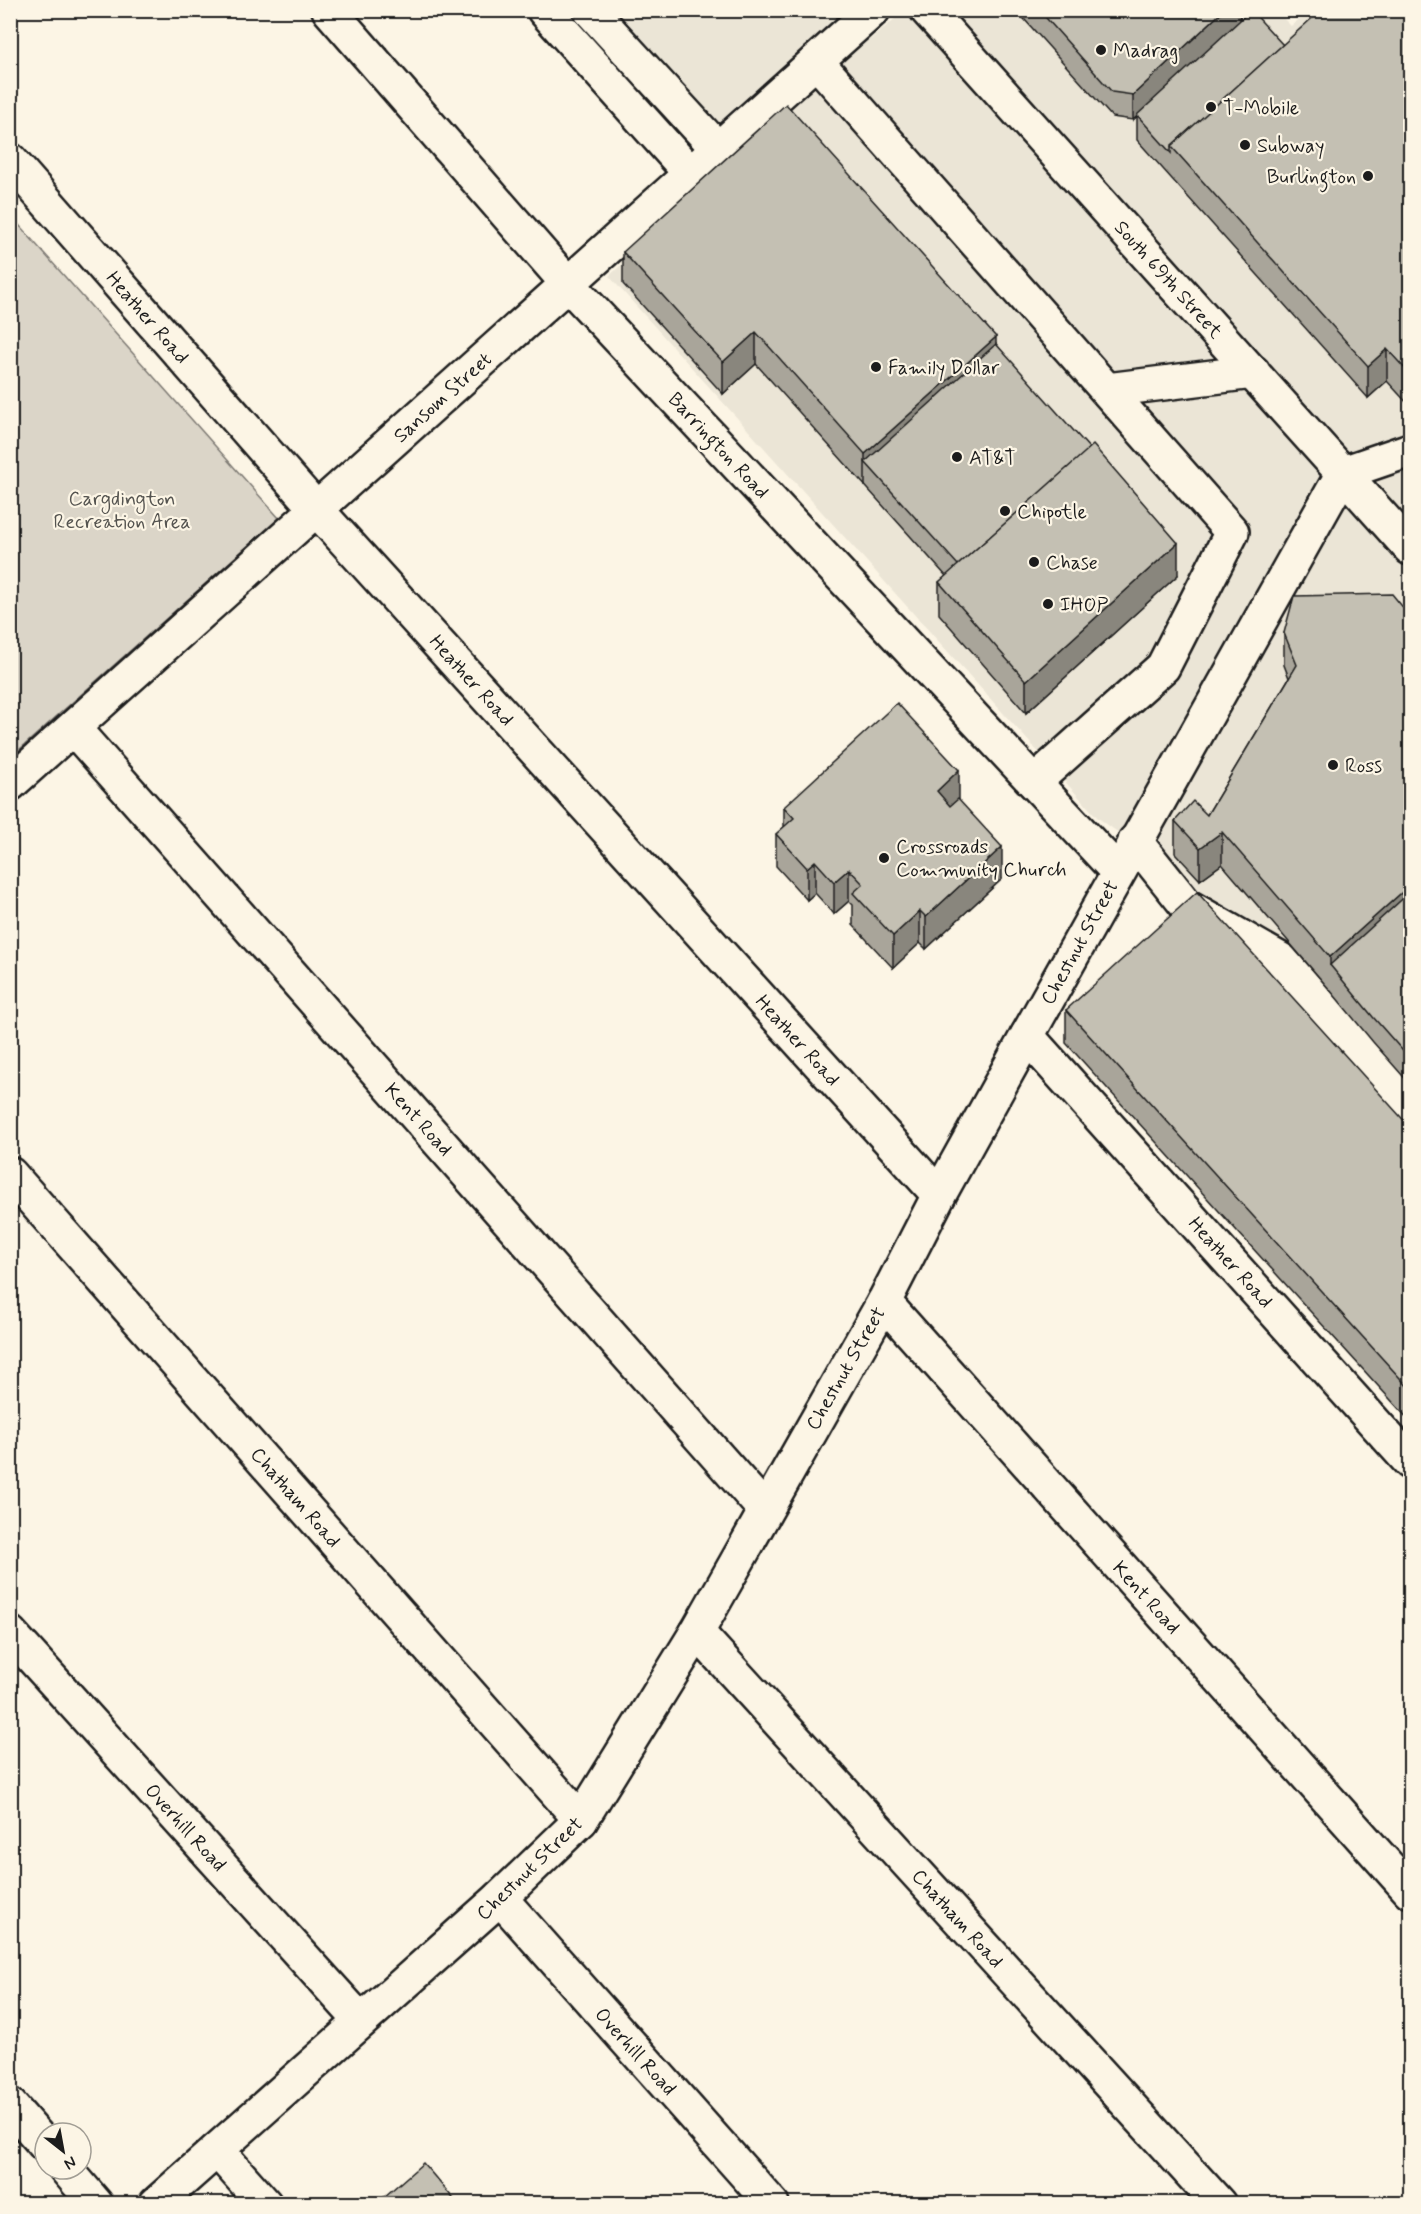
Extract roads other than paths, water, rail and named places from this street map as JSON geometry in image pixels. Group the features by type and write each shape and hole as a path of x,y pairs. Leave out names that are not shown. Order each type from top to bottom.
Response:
{"street":[{"name":"Barrington Road","path":"329,10 568,284 1119,872"},
{"path":"544,10 691,174"},
{"path":"590,10 718,149"},
{"name":"Sansom Street","path":"10,784 873,10"},
{"name":"South 69th Street","path":"927,10 1410,548"},
{"path":"816,61 1232,532 1163,667 1034,782"},
{"name":"Heather Road","path":"10,160 316,510 939,1195"},
{"path":"1107,390 1253,372"},
{"path":"1343,473 1410,450"},
{"name":"Chestnut Street","path":"156,2204 500,1898 581,1820 696,1632 764,1509 884,1302 939,1195 1027,1036 1343,473"},
{"name":"Kent Road","path":"73,728 764,1509"},
{"path":"1135,841 1187,906 1281,960 1410,1108"},
{"name":"Heather Road","path":"1027,1036 1410,1462"},
{"name":"Chatham Road","path":"10,1174 581,1820"},
{"name":"Kent Road","path":"884,1302 1410,1891"},
{"name":"Chatham Road","path":"696,1632 1219,2204"},
{"name":"Overhill Road","path":"10,1633 361,2021"},
{"name":"Overhill Road","path":"500,1898 772,2204"},
{"path":"10,2105 33,2131"},
{"path":"217,2150 265,2204"},
{"path":"76,2181 96,2204"}],"place":[{"name":"Madrag","path":"1101,50"},
{"name":"T-Mobile","path":"1211,107"},
{"name":"Subway","path":"1245,145"},
{"name":"Burlington","path":"1368,176"},
{"name":"Family Dollar","path":"876,367"},
{"name":"AT&T","path":"957,457"},
{"name":"Chipotle","path":"1005,511"},
{"name":"Chase","path":"1034,562"},
{"name":"IHOP","path":"1048,604"},
{"name":"Ross","path":"1333,765"},
{"name":"Crossroads Community Church","path":"884,858"}],"park label":[{"name":"Cargdington Recreation Area","path":"122,510"}]}
